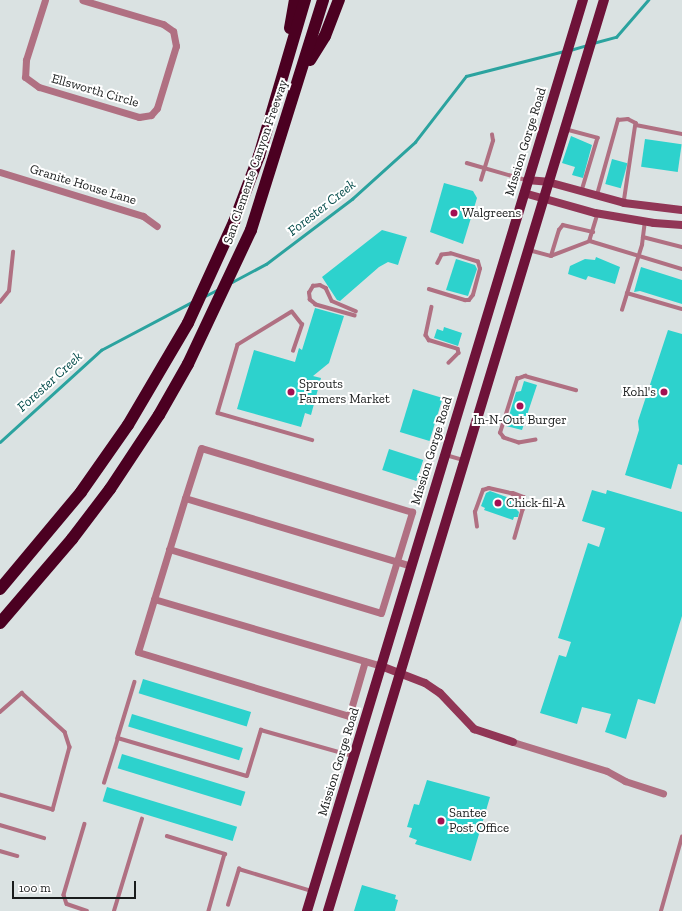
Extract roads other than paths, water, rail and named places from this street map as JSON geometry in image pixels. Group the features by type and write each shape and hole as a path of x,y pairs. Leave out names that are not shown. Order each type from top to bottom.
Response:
{"highway":[{"path":"281,81 295,0"},
{"name":"San Clemente Canyon Freeway","path":"0,589 80,492 155,383 188,323 234,222 259,156 305,0"},
{"name":"San Clemente Canyon Freeway","path":"0,623 72,539 110,489 159,415 188,364 251,230 323,0"},
{"path":"301,72 325,36 339,0"}],"main road":[{"name":"Mission Gorge Road","path":"307,911 527,180 583,0"},
{"path":"328,911 527,249 604,0"},
{"path":"527,180 548,182 581,193 624,203 682,210"},
{"path":"524,193 599,213 645,222 682,225"},
{"path":"381,666 424,683 440,693 474,729 513,742"}],"street":[{"name":"Ellsworth Circle","path":"45,0 26,60 25,78 39,87 142,117 151,115 156,108 176,46 173,32 163,24 82,0"},
{"name":"Granite House Lane","path":"0,172 143,216 157,226"},
{"path":"169,549 381,613 412,512 201,448 184,498 138,652 349,716 365,661"},
{"path":"184,498 411,566"},
{"path":"154,599 381,666"},
{"path":"513,742 606,771 625,781 663,793"}],"lane":[{"path":"597,196 618,120 628,119 636,126 682,134"},
{"path":"624,203 636,126"},
{"path":"564,128 598,138 581,193"},
{"path":"481,180 493,141 492,135"},
{"path":"467,163 527,180"},
{"path":"590,241 599,213"},
{"path":"622,310 644,237 645,222"},
{"path":"551,256 559,230 564,225 593,232"},
{"path":"644,237 682,247"},
{"path":"527,249 551,256 590,241 682,269"},
{"path":"0,302 9,291 13,252"},
{"path":"430,289 465,300 469,300 473,295 480,269 478,262 451,254 442,255 438,263"},
{"path":"355,316 316,305 310,300 309,293 314,286 320,285 326,288 332,301 356,311"},
{"path":"627,293 682,309"},
{"path":"432,307 426,335 429,340 458,349 459,353 449,363"},
{"path":"293,351 302,325 292,312 238,345 218,413 312,440"},
{"path":"536,440 519,443 504,438 500,433 517,379 525,376 576,390"},
{"path":"444,454 464,460"},
{"path":"477,527 475,512 483,490 490,488 511,493 524,497 525,503 515,538"},
{"path":"104,783 135,682"},
{"path":"0,712 22,693 65,732 70,747 53,810 0,795"},
{"path":"118,738 247,776 261,730 354,757"},
{"path":"114,911 142,819"},
{"path":"0,824 44,838"},
{"path":"85,824 64,895 67,904 87,911"},
{"path":"167,836 226,854 209,911"},
{"path":"661,911 682,837"},
{"path":"0,851 17,856"},
{"path":"228,905 239,869 313,891"}],"waterway":[{"name":"Forester Creek","path":"593,43 616,37 648,0"},
{"name":"Forester Creek","path":"570,50 587,45"},
{"name":"Forester Creek","path":"232,282 266,264 352,199 415,142 466,76 564,51"},
{"name":"Forester Creek","path":"205,296 219,289"},
{"name":"Forester Creek","path":"0,442 101,350 192,302"}],"place":[{"name":"Walgreens","path":"454,213"},
{"name":"Sprouts Farmers Market","path":"291,392"},
{"name":"Kohl's","path":"664,392"},
{"name":"In-N-Out Burger","path":"520,406"},
{"name":"Chick-fil-A","path":"498,503"},
{"name":"Santee Post Office","path":"441,821"}]}
